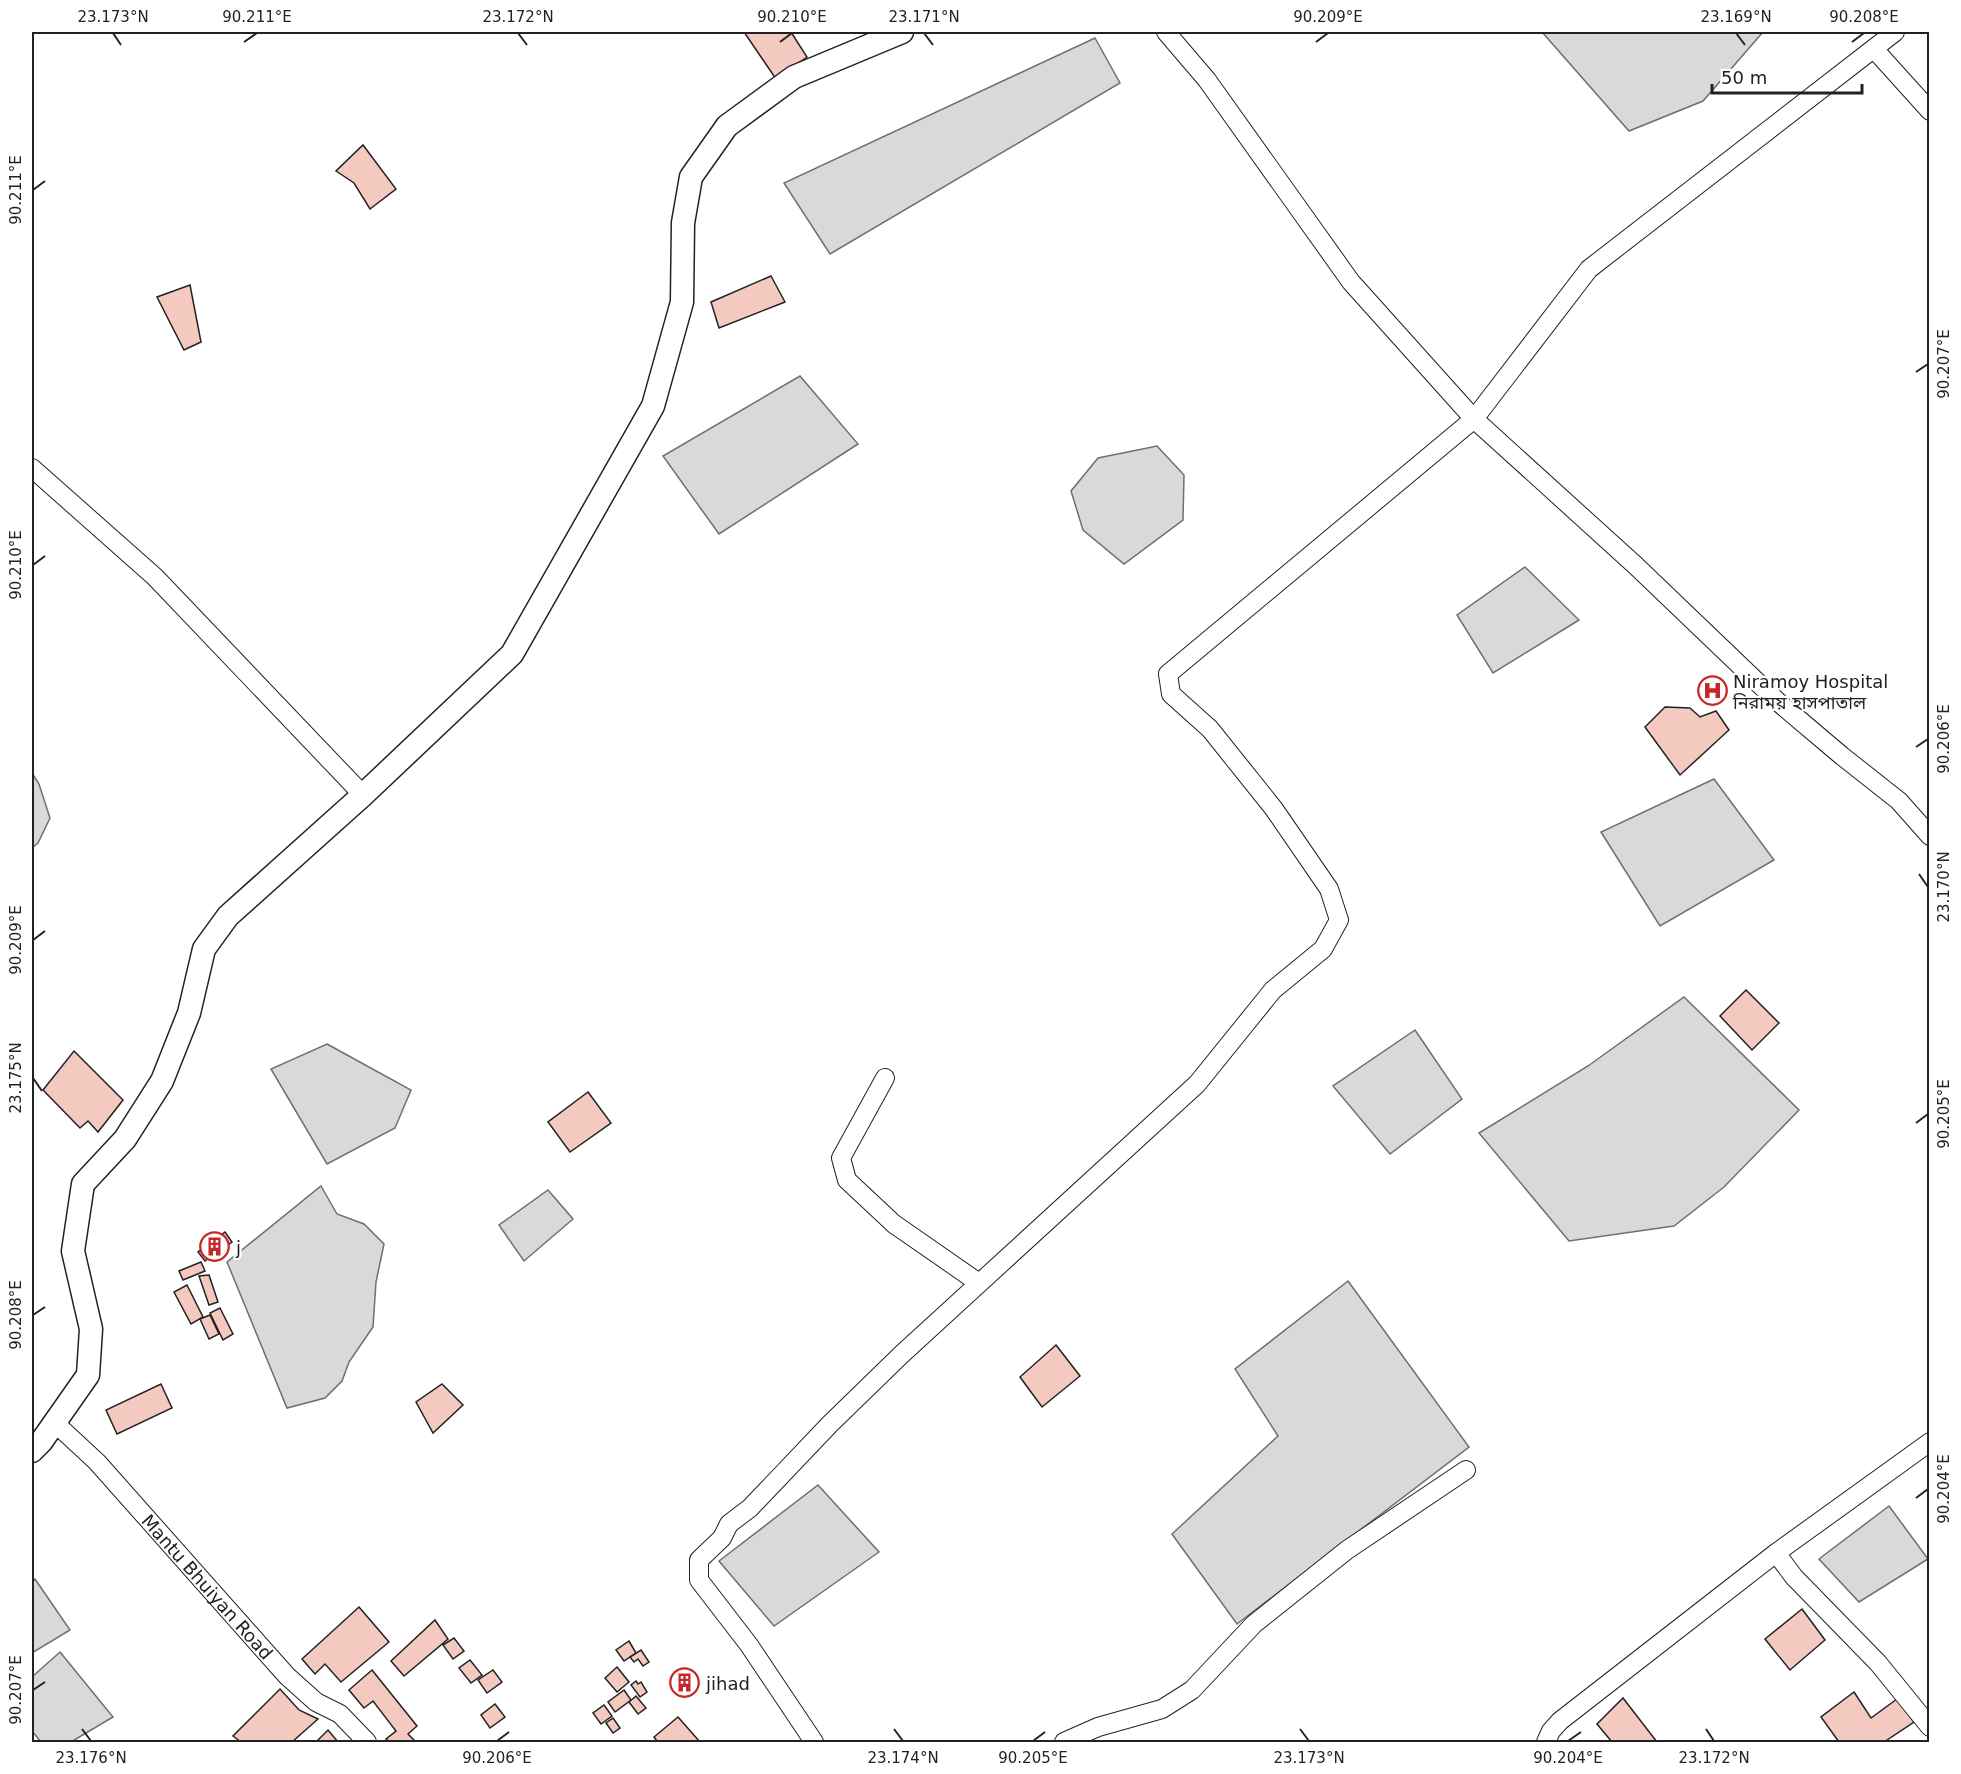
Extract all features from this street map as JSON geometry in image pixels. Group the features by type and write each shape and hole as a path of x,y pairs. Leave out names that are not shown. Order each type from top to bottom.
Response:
{"street":[{"path":"32,1451 55,1423 88,1375 91,1329 73,1251 83,1184 125,1140 162,1081 189,1013 204,949 228,916 363,795 512,654 653,406 682,302 683,223 691,177 727,126 794,77 902,32"},
{"path":"1166,32 1207,80 1351,282 1474,419 1635,565 1777,701 1899,801 1929,836"},
{"path":"814,1743 749,1645 699,1580 699,1560 722,1538 729,1524 750,1508 838,1416 979,1283 1197,1084 1273,990 1323,949 1339,920 1329,889 1274,809 1210,729 1171,694 1168,674 1474,419 1589,269 1895,32"},
{"path":"1874,49 1929,111"},
{"path":"32,468 155,577 363,795"},
{"path":"885,1078 841,1158 847,1180 894,1224 979,1283"},
{"name":"Mantu Bhuiyan Road","path":"55,1423 97,1462 287,1676 316,1701 340,1714 367,1743"},
{"path":"1546,1743 1551,1731 1560,1721 1776,1553 1929,1442"},
{"path":"1064,1743 1098,1727 1162,1709 1192,1690 1254,1624 1347,1550 1466,1470"},
{"path":"1776,1553 1794,1577 1878,1663 1929,1727"}],"shaded area":[{"path":"1542,32 1763,32 1703,101 1629,131"},
{"path":"1095,38 1120,83 830,254 784,183"},
{"path":"800,376 858,444 719,534 663,456"},
{"path":"1157,446 1184,475 1183,520 1124,564 1083,530 1071,491 1098,458"},
{"path":"1525,567 1579,620 1493,673 1457,615"},
{"path":"32,773 39,784 50,818 38,843 32,848"},
{"path":"1714,779 1774,860 1660,926 1601,832"},
{"path":"1684,997 1799,1110 1724,1187 1674,1226 1569,1241 1479,1133 1588,1066"},
{"path":"1415,1030 1462,1099 1390,1154 1333,1086"},
{"path":"327,1044 411,1090 395,1128 327,1164 271,1069"},
{"path":"321,1186 337,1214 364,1224 384,1244 376,1282 373,1327 349,1362 342,1381 325,1398 287,1408 227,1262"},
{"path":"548,1190 573,1219 524,1261 499,1225"},
{"path":"1348,1281 1469,1447 1237,1624 1172,1534 1278,1436 1235,1369"},
{"path":"818,1485 879,1552 774,1626 719,1561"},
{"path":"1889,1506 1928,1559 1859,1602 1819,1559"},
{"path":"35,1579 70,1630 32,1653 32,1583"},
{"path":"60,1652 113,1717 71,1742 41,1742 32,1731 32,1677"}],"building":[{"path":"744,32 791,32 807,57 776,79"},
{"path":"363,145 396,189 370,209 354,183 336,171"},
{"path":"771,276 785,302 719,328 711,302"},
{"path":"190,285 201,342 184,350 157,297"},
{"path":"1665,707 1690,708 1700,717 1716,711 1729,730 1680,775 1645,727"},
{"path":"1746,990 1779,1023 1752,1050 1720,1016"},
{"path":"74,1051 123,1100 98,1132 88,1121 80,1128 43,1090"},
{"path":"588,1092 611,1123 570,1152 548,1122"},
{"name":"j","path":"225,1232 232,1242 205,1261 198,1252"},
{"path":"201,1262 205,1271 183,1280 179,1271"},
{"path":"209,1275 218,1302 209,1305 199,1276"},
{"path":"187,1285 203,1317 191,1324 174,1292"},
{"path":"220,1308 233,1334 223,1340 210,1313"},
{"path":"210,1315 219,1334 209,1339 200,1319"},
{"path":"1056,1345 1080,1376 1042,1407 1020,1377"},
{"path":"161,1384 172,1408 117,1434 106,1410"},
{"path":"442,1384 463,1405 433,1433 416,1402"},
{"path":"359,1607 389,1642 341,1682 325,1664 315,1674 302,1659"},
{"path":"1802,1609 1825,1640 1790,1670 1765,1639"},
{"path":"435,1620 448,1639 404,1676 391,1661"},
{"path":"454,1638 464,1651 453,1659 443,1645"},
{"path":"629,1641 636,1653 624,1661 616,1650"},
{"path":"641,1650 649,1662 643,1666 638,1659 634,1662 630,1657"},
{"path":"470,1660 482,1675 471,1683 459,1668"},
{"path":"617,1667 629,1682 617,1692 605,1678"},
{"path":"372,1670 417,1726 408,1734 416,1742 390,1742 386,1739 396,1731 373,1701 364,1708 349,1690"},
{"path":"493,1670 502,1682 487,1693 478,1680"},
{"name":"jihad","path":"684,1674 693,1687 686,1692 677,1680"},
{"path":"636,1681 638,1684 641,1682 647,1692 640,1697 631,1685"},
{"path":"280,1689 299,1710 318,1719 292,1742 241,1742 233,1736"},
{"path":"624,1690 631,1700 615,1712 608,1702"},
{"path":"1854,1692 1871,1718 1897,1699 1914,1722 1884,1742 1839,1742 1821,1717"},
{"path":"636,1696 646,1708 638,1714 629,1702"},
{"path":"1623,1698 1657,1742 1612,1742 1597,1724"},
{"path":"495,1704 505,1717 490,1728 481,1715"},
{"path":"604,1705 612,1716 601,1724 593,1713"},
{"path":"678,1717 700,1742 655,1742 657,1741 654,1737"},
{"path":"613,1718 620,1728 613,1733 606,1723"},
{"path":"328,1730 338,1742 316,1742"}],"place":[{"name":"Niramoy Hospital নিরাময় হাসপাতাল","path":"1712,691"},
{"name":"j","path":"215,1247"},
{"name":"jihad","path":"685,1683"}]}
